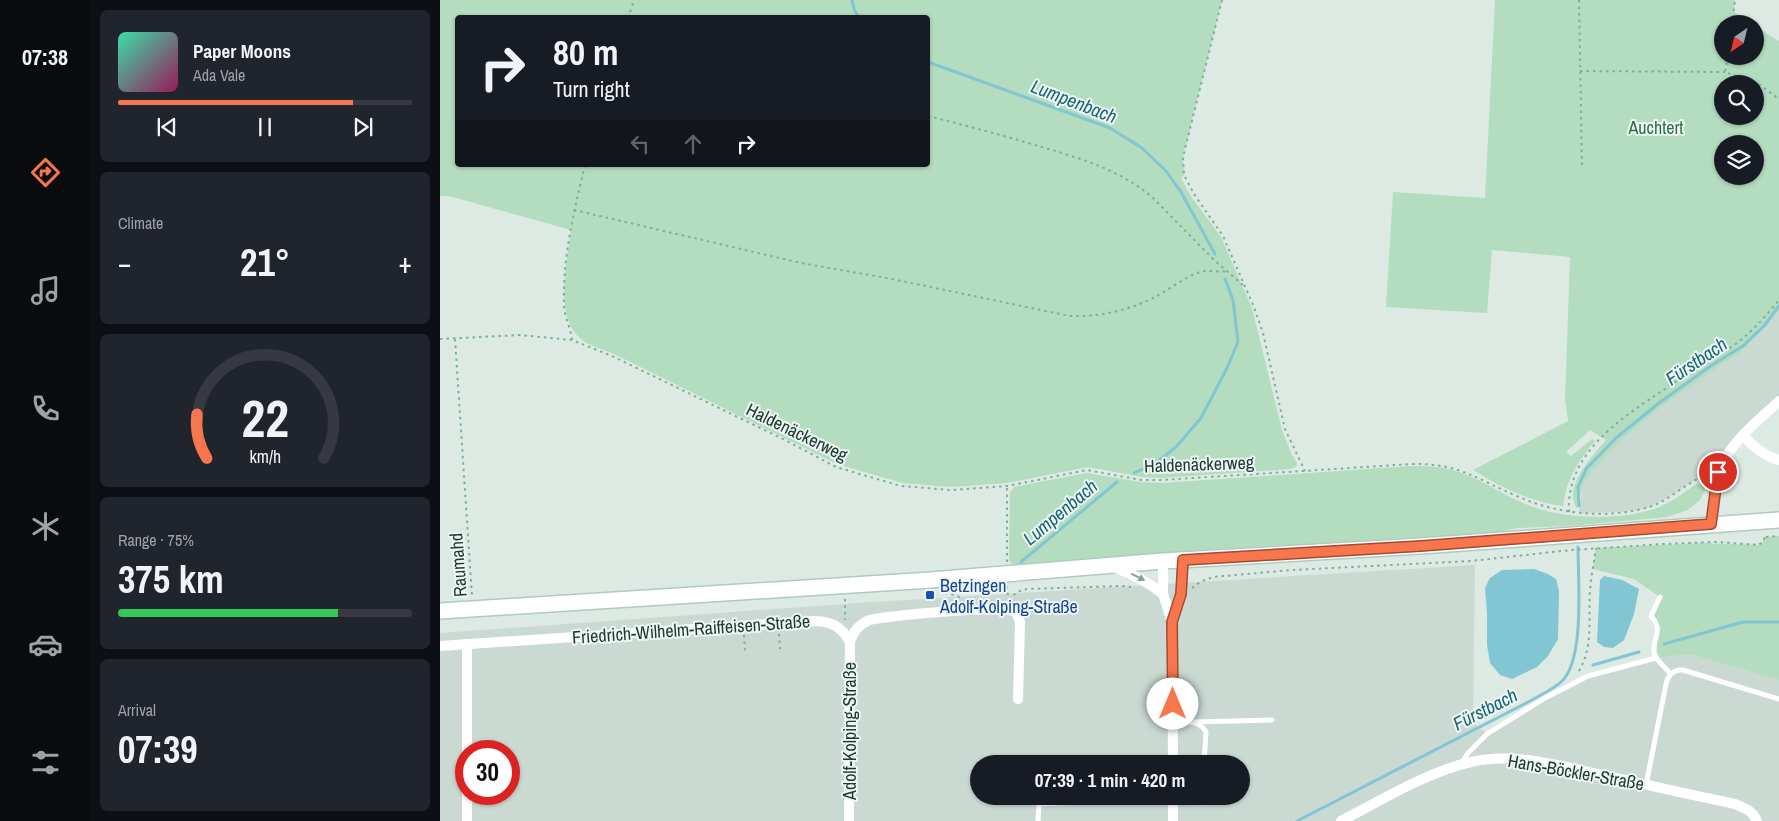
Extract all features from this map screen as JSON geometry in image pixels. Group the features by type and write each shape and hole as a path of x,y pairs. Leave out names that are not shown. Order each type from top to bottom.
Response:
{"main road":[{"path":"440,611 1007,574 1164,561 1421,546 1779,520"}],"street":[{"path":"1711,524 1718,472 1723,461 1743,435 1779,401"},
{"path":"1743,435 1768,457 1779,460"},
{"path":"1172,622 1181,594 1183,560"},
{"path":"1164,561 1163,594 1172,622 1173,755"},
{"path":"1110,566 1150,583 1163,594"},
{"path":"850,642 853,632 859,625 869,620 974,610 1011,610 1018,616 1020,622 1018,699"},
{"name":"Friedrich-Wilhelm-Raiffeisen-Straße","path":"440,646 826,621 835,624 844,632"},
{"path":"844,632 850,642"},
{"name":"Adolf-Kolping-Straße","path":"849,821 850,642"},
{"path":"467,740 468,644"},
{"name":"Hans-Böckler-Straße","path":"1340,821 1432,775 1461,764 1496,759 1524,759 1735,804 1746,808 1757,821"},
{"path":"467,805 467,821"},
{"path":"1173,805 1173,821"}],"lane":[{"path":"1660,597 1651,616 1656,622 1658,629 1654,650 1656,658 1671,674"},
{"path":"1461,764 1468,753 1487,734 1588,676 1656,658"},
{"path":"1646,785 1666,684 1671,674 1678,669 1779,699"},
{"path":"1173,723 1272,720"},
{"path":"1194,722 1202,726 1206,732 1205,755"},
{"path":"1038,805 1038,821"}],"path":[{"path":"629,15 634,0"},
{"path":"1222,0 1182,157 1184,175 1194,194 1223,236 1246,287 1263,333 1285,430 1305,471"},
{"path":"1579,0 1582,166"},
{"path":"1733,15 1735,0"},
{"path":"1725,72 1726,65"},
{"path":"1580,71 1725,72 1760,85 1779,98"},
{"path":"930,116 996,133 1066,154 1109,170 1126,179 1153,198 1213,259 1246,287"},
{"path":"572,340 564,308 567,256 574,210 585,167"},
{"path":"574,210 801,263 892,279 1070,316 1092,317 1118,310 1151,299 1201,271 1227,271"},
{"path":"1569,512 1568,497 1573,479 1583,460 1602,436 1624,416 1699,365 1733,346 1761,323 1779,300"},
{"name":"Haldenäckerweg","path":"440,339 520,335 572,340 612,356 785,440 836,467 901,486 951,490 1007,486 1087,470 1141,480 1162,480 1412,464 1441,465 1468,472 1533,503 1569,512 1600,513 1647,508 1661,502 1701,477 1718,472"},
{"name":"Raumahd","path":"455,339 473,610"},
{"path":"1007,486 1008,602 1014,594 1027,589 1132,587"},
{"path":"1181,594 1189,591 1200,582 1213,577 1292,570 1471,561 1596,548 1702,543 1759,545 1766,537 1779,536"},
{"path":"1570,686 1585,659 1590,639 1590,590 1596,548"},
{"path":"844,632 845,594"},
{"path":"778,623 780,649"},
{"path":"744,626 745,651"}],"shaded area":[{"path":"1779,311 1779,401 1761,417 1718,473 1701,477 1647,508 1623,512 1579,513 1582,487 1592,471 1623,439 1661,407 1741,352"},
{"path":"1475,565 1473,722 1487,734 1588,676 1656,658 1690,654 1779,680 1779,821 440,821 440,633 873,602"}],"green space":[{"path":"440,0 1222,0 1183,157 1184,175 1181,178 1190,195 1221,237 1252,308 1282,430 1297,463 1296,467 1290,469 1161,478 1142,477 1088,467 1007,483 951,487 902,483 837,464 614,354 585,342 575,332 568,320 565,306 565,274 571,230 449,196 440,196"},
{"name":"Auchtert","path":"1495,0 1735,0 1734,12 1738,15 1714,15 1714,65 1764,65 1764,32 1779,41 1779,311 1741,352 1661,407 1623,439 1592,471 1582,487 1577,509 1573,498 1576,482 1585,466 1606,440 1590,430 1566,452 1571,456 1592,439 1595,441 1583,456 1570,479 1563,506 1539,501 1516,493 1473,470 1568,421 1565,400 1570,257 1492,250 1487,313 1386,307 1393,192 1485,198"},
{"path":"1411,466 1440,467 1460,472 1533,507 1581,516 1599,517 1634,514 1664,505 1696,484 1702,484 1705,490 1700,500 1688,510 1667,517 1569,526 1518,528 1492,533 1172,552 1017,568 1009,561 1010,493 1014,487 1087,473 1141,482 1162,483"},
{"path":"1779,536 1779,680 1690,654 1656,658 1654,651 1658,629 1651,616 1660,597 1634,579 1593,569 1596,548 1702,543 1759,545 1765,537"}],"water":[{"path":"1534,569 1556,579 1559,591 1558,639 1548,656 1537,667 1512,679 1500,675 1490,663 1487,645 1485,588 1490,578 1502,570"},
{"path":"1604,576 1622,580 1639,589 1634,614 1624,640 1613,648 1604,647 1597,642 1600,580"}],"waterway":[{"name":"Lumpenbach","path":"852,0 857,15"},
{"name":"Lumpenbach","path":"930,63 1110,128 1142,148 1166,171 1181,192 1215,254"},
{"name":"Lumpenbach","path":"1134,473 1156,463 1176,447 1201,418 1227,368 1238,342 1233,300 1225,279"},
{"name":"Fürstbach","path":"1579,506 1578,487 1586,469 1616,438 1659,403 1712,365 1743,346 1764,326 1779,306"},
{"name":"Lumpenbach","path":"1021,562 1117,482"},
{"name":"Fürstbach","path":"1297,821 1532,700 1562,681 1569,670 1577,637 1579,618 1578,547"},
{"path":"1664,644 1743,622 1779,622"},
{"path":"1593,665 1639,652"}],"place":[{"name":"Betzingen Adolf-Kolping-Straße","path":"930,595"}],"route":[{"path":"1173,704 1172,622 1181,594 1183,560 1421,546 1711,524 1718,472"}]}
